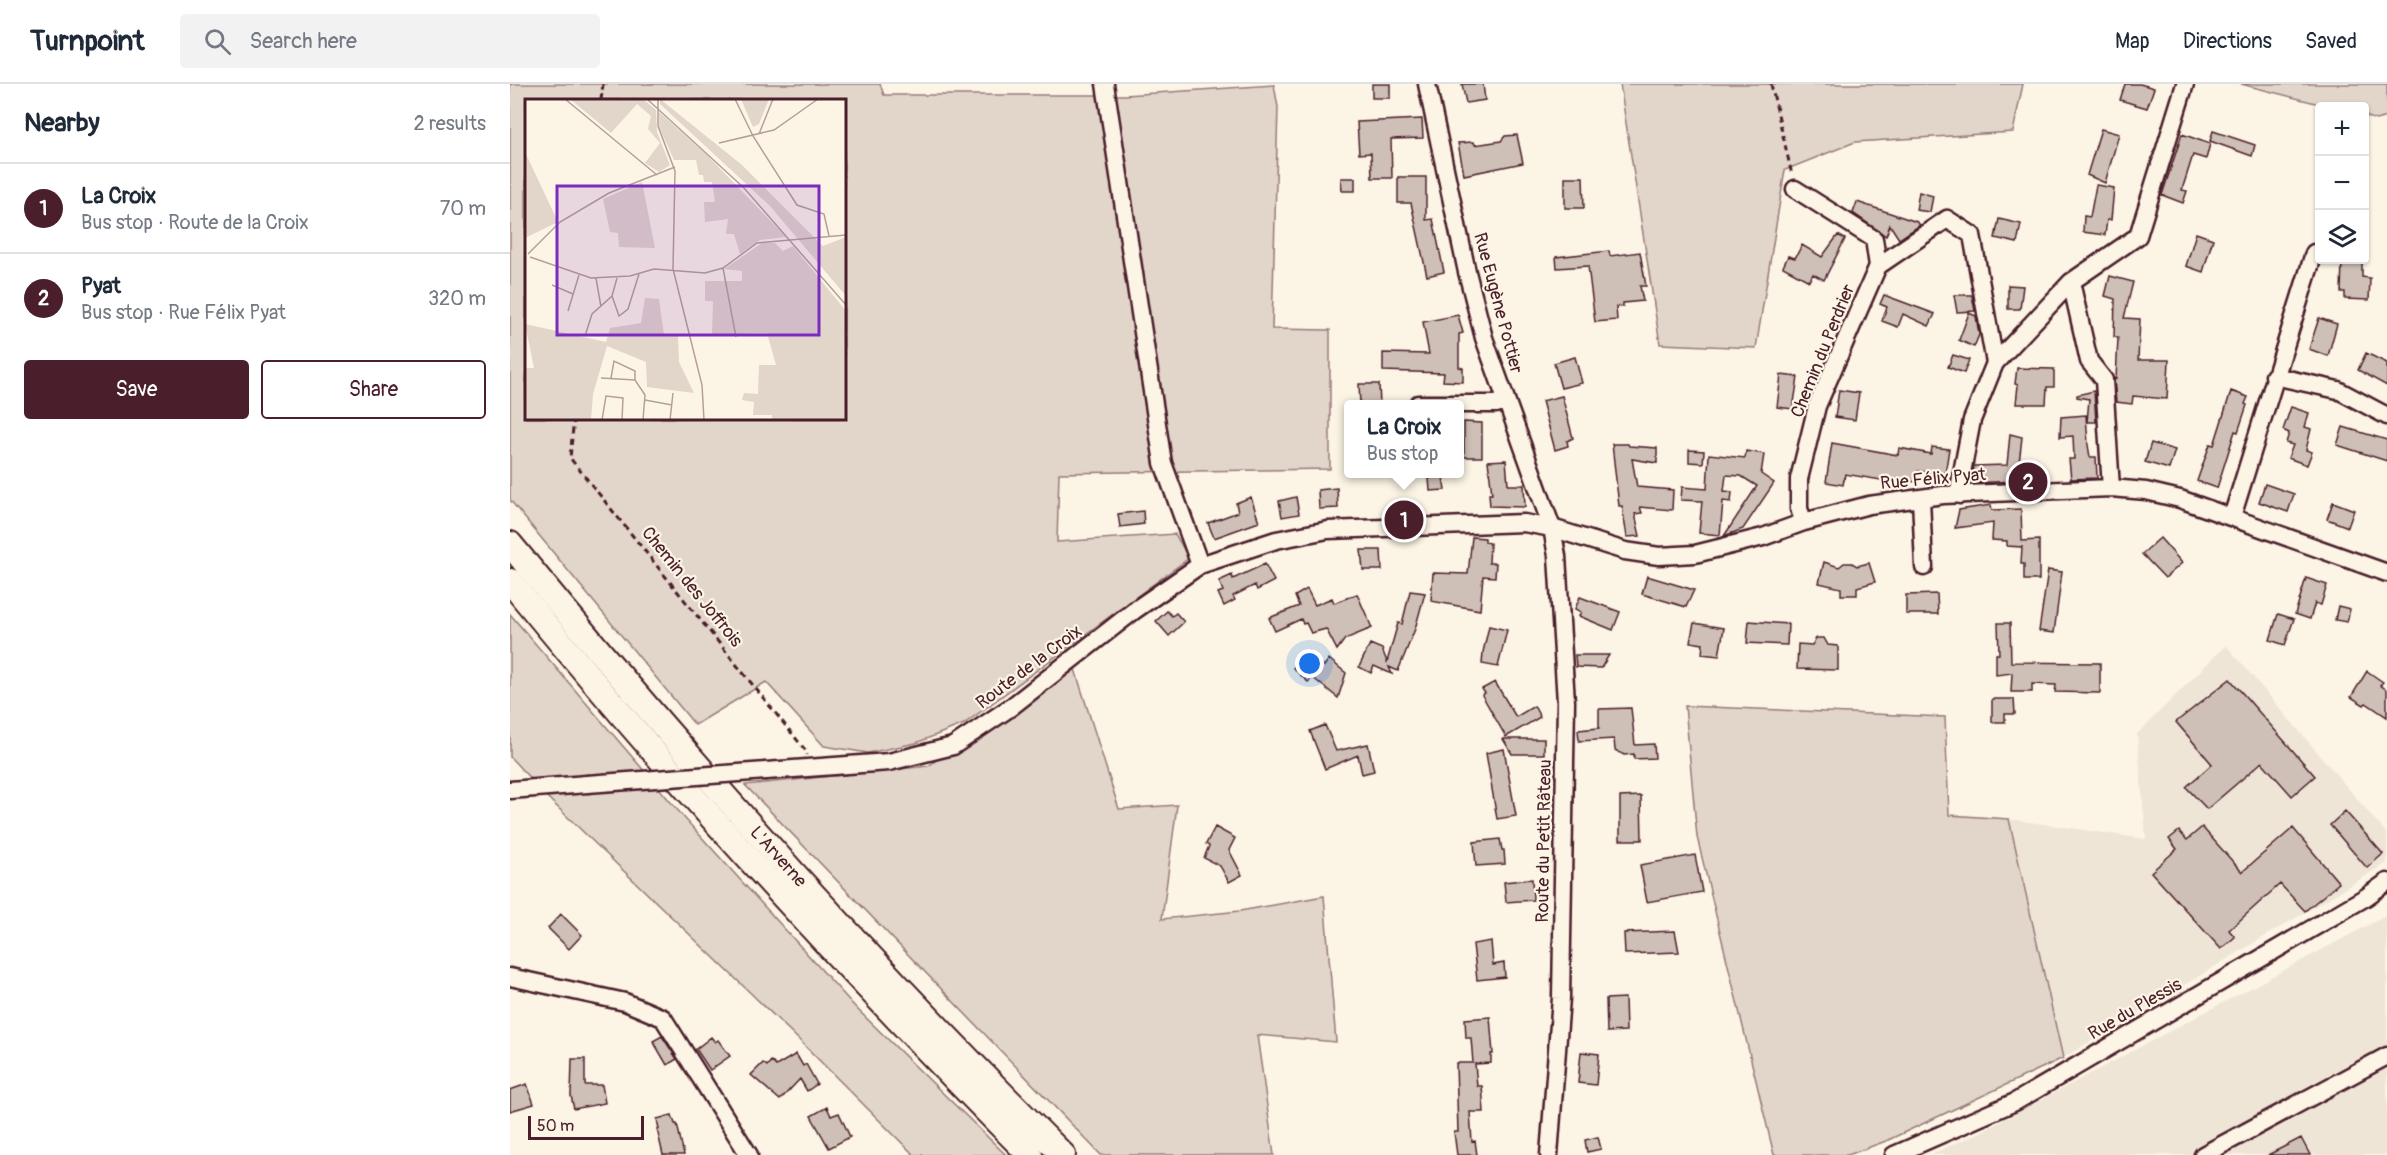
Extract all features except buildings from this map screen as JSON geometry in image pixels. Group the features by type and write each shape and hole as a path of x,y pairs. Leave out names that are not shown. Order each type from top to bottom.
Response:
{"highway":[{"name":"L'Arverne","path":"510,544 627,682 788,865 914,1002 1063,1155"},
{"name":"L'Arverne","path":"510,581 649,745 771,882 1030,1155"}],"street":[{"path":"1104,84 1163,463 1200,566"},
{"name":"Rue Eugène Pottier","path":"1426,84 1467,272 1484,338 1552,528"},
{"path":"1960,495 1960,483 1972,420 1995,363 2071,282 2138,236 2185,84"},
{"path":"1795,189 1874,239 1878,266 1947,219 1972,235 1995,363"},
{"path":"2232,517 2314,253"},
{"name":"Chemin du Perdrier","path":"1804,522 1799,509 1799,479 1817,406 1878,266"},
{"path":"2071,282 2088,361 2104,380 2110,488"},
{"path":"2274,376 2338,390 2387,416"},
{"path":"1464,404 1496,404 1506,401"},
{"name":"Rue Félix Pyat","path":"1552,528 1599,544 1659,556 1695,554 1763,537 1804,522 1869,505 1960,495 2110,488 2157,494 2232,517 2387,573"},
{"path":"1921,498 1924,567"},
{"name":"Route de la Croix","path":"510,790 889,762 953,746 1011,707 1135,610 1200,566 1276,540 1328,530 1524,523 1552,528"},
{"name":"Route du Petit Râteau","path":"1550,1155 1561,998 1566,702 1557,556 1552,528"},
{"name":"Rue du Plessis","path":"1894,1155 2015,1102 2356,903 2387,882"},
{"path":"510,977 625,1002 663,1018 749,1155"},
{"path":"2203,1155 2387,1056"}],"path":[{"path":"602,99 603,84"},
{"path":"1771,84 1795,189"},
{"name":"Chemin des Joffrois","path":"574,420 570,458 806,751 810,768"}],"shaded area":[{"path":"510,84 880,84 884,95 1125,95 1274,85 1278,107 1272,329 1330,330 1330,469 1059,473 1057,542 1175,534 1189,558 964,724 916,743 868,753 824,746 766,682 695,725 510,500"},
{"path":"1620,84 2023,84 2013,132 1855,142 1785,170 1756,348 1660,344"},
{"path":"2241,84 2387,84 2387,117 2376,120 2369,117 2369,102 2315,103"},
{"path":"510,614 687,821 856,1008 1006,1155 914,1155 793,1034 549,799 510,757"},
{"path":"2226,645 2387,834 2387,863 2063,1058 2009,819 2146,839 2137,734"},
{"path":"1074,666 1119,809 1177,805 1162,919 1240,911 1324,896 1336,1042 1257,1035 1274,1155 1101,1155 745,785 928,766"},
{"path":"1685,706 1945,717 1949,815 2009,819 2063,1058 1886,1141 1848,1155 1774,1155 1697,837"},
{"path":"2387,915 2387,1155 1929,1155 1979,1133"}],"place":[{"name":"Pyat","path":"2028,482"},
{"name":"La Croix","path":"1404,520"}]}
